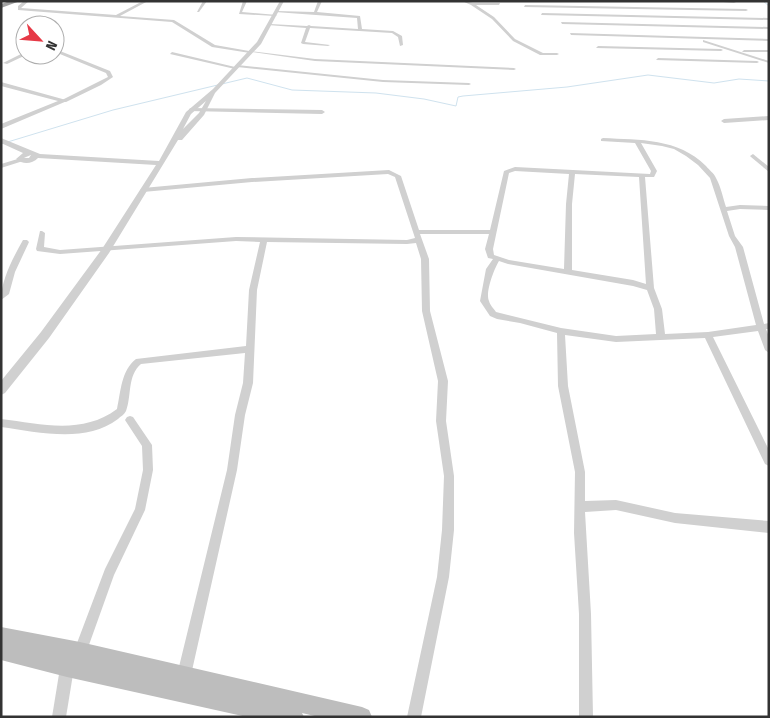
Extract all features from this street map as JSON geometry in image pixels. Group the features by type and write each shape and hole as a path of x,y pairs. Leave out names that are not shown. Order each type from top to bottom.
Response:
{"highway":[{"path":"1,5 10,1"},
{"path":"1,5 17,1"}],"main road":[{"path":"1,636 80,651 362,717"},
{"path":"1,651 67,668 294,717"}],"street":[{"path":"27,1 19,9 173,21 214,46 251,52 315,60 514,69"},
{"path":"115,16 146,1"},
{"path":"198,11 205,1"},
{"path":"245,1 240,13 316,13 359,17 360,30"},
{"path":"1,390 45,335 106,251 161,163 191,110 215,90 251,52 270,25 282,1"},
{"path":"316,13 320,1"},
{"path":"464,1 472,4 498,22 510,38 542,54 557,54"},
{"path":"583,1 768,62"},
{"path":"714,1 734,2"},
{"path":"472,4 499,4"},
{"path":"525,6 746,10"},
{"path":"542,14 769,19"},
{"path":"562,23 769,28"},
{"path":"270,25 309,26 398,34 401,45"},
{"path":"309,26 303,43 328,45"},
{"path":"570,34 769,40"},
{"path":"598,47 769,51"},
{"path":"172,53 236,67 383,81 469,84"},
{"path":"1,127 64,101 111,77 108,72 101,68 65,54"},
{"path":"2,63 15,58"},
{"path":"658,59 768,62"},
{"path":"1,84 64,101"},
{"path":"172,144 205,109 215,90"},
{"path":"191,110 322,112"},
{"path":"724,121 769,118"},
{"path":"1,140 33,155 161,163"},
{"path":"603,140 668,144 686,152 713,177 732,236 739,246 765,326 769,350"},
{"path":"637,142 654,171 652,176 642,177 515,169 506,172 488,249 491,256 497,259 633,282 650,288"},
{"path":"9,145 21,158 29,160 33,155"},
{"path":"753,156 769,170"},
{"path":"1,166 21,158"},
{"path":"143,190 252,180 394,172 398,176 425,259 426,311 443,382 441,421 449,476 448,530 443,577 414,717"},
{"path":"568,272 569,204 572,172"},
{"path":"642,177 650,288 658,309 661,337"},
{"path":"723,210 740,207 769,208"},
{"path":"42,233 40,250 106,251 207,241 406,242 417,236 492,232"},
{"path":"184,675 232,470 240,415 248,382 254,290 264,240"},
{"path":"1,297 5,294 10,272 25,242"},
{"path":"497,259 490,269 484,296 484,301 493,314 561,332 616,339 708,335 765,326"},
{"path":"561,332 563,386 580,472 585,614 586,717"},
{"path":"708,335 769,460"},
{"path":"1,423 62,429 102,424 121,411 133,364 139,361 250,348"},
{"path":"80,651 109,573 140,510 148,470 147,445 130,420"},
{"path":"580,507 616,505 675,518 769,527"},
{"path":"59,717 67,668"}],"waterway":[{"path":"763,1 769,6"},
{"path":"1,144 113,110 247,78 292,90 376,93 424,99 456,106 458,97 463,96 567,87 648,75 714,83 739,79 769,81"}]}
